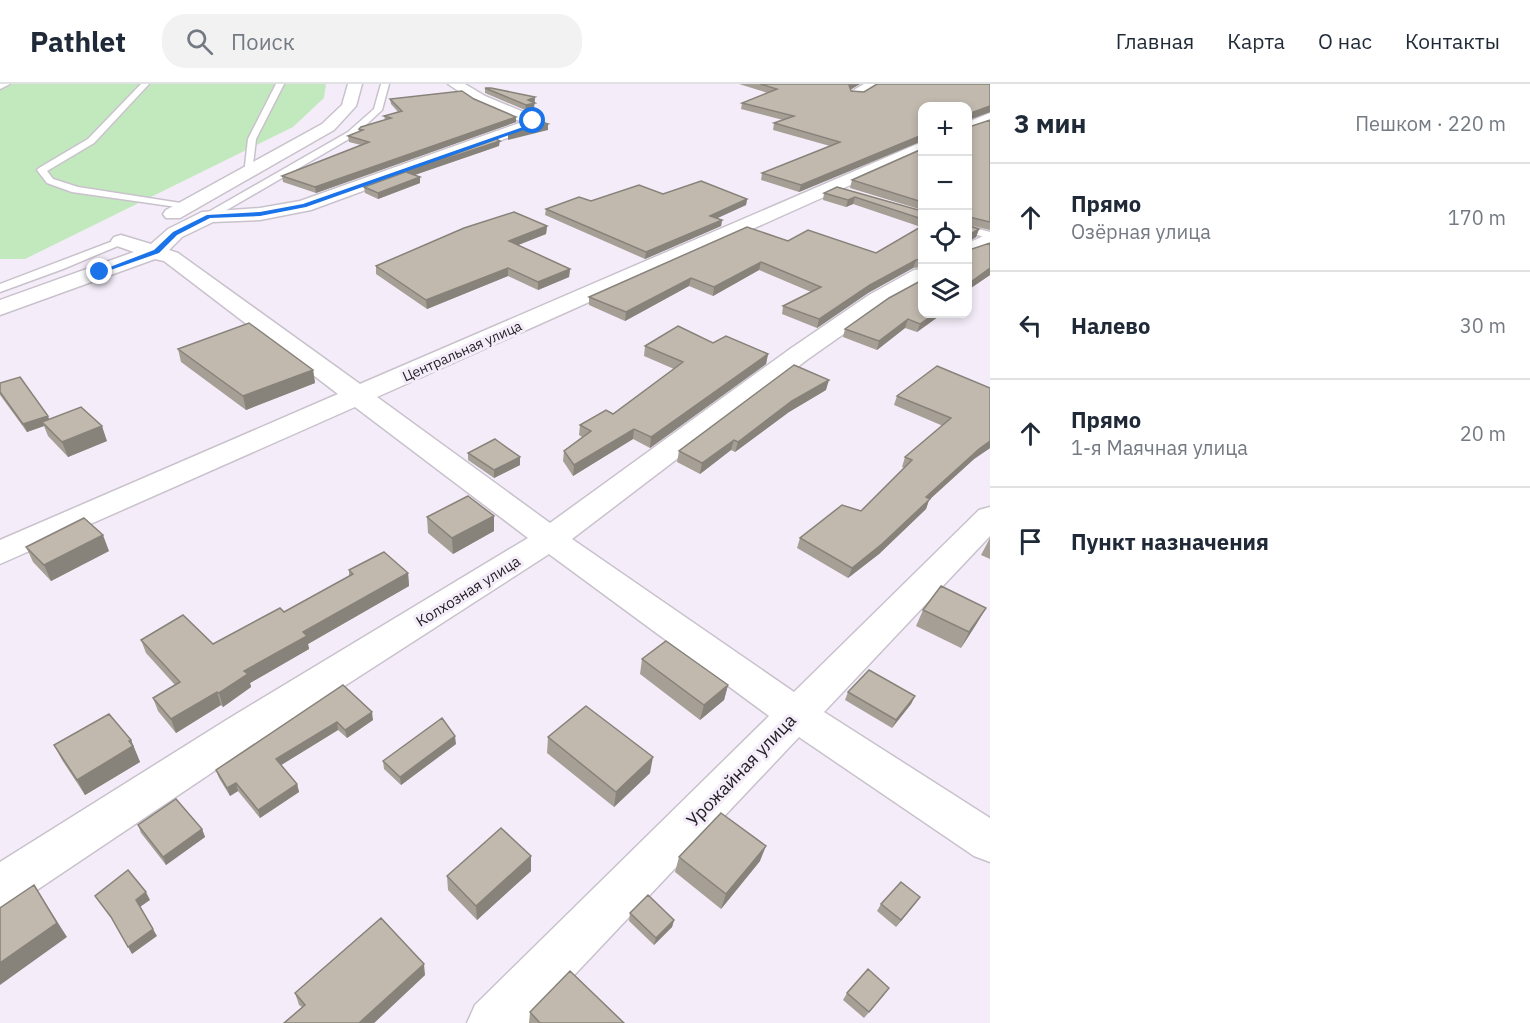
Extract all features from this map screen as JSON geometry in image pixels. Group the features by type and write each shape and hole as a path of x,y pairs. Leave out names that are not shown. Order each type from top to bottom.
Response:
{"street":[{"path":"159,221 328,127 349,106 355,84"},
{"path":"0,308 156,251 175,233 209,216 260,214 304,206 534,123 480,99 455,84"},
{"path":"856,93 875,84"},
{"path":"972,125 990,118"},
{"name":"Центральная улица","path":"0,553 841,190 918,149"},
{"path":"130,236 171,257 550,539 796,714 990,842"},
{"path":"972,248 990,237"},
{"name":"Колхозная улица","path":"0,888 243,731 550,539 799,354 877,300 918,277"},
{"name":"Урожайная улица","path":"493,1023 990,517"}],"lane":[{"path":"0,87 6,84"},
{"path":"145,84 91,141 42,170 50,181 76,190 187,207"},
{"path":"247,173 252,139 280,84"},
{"path":"209,216 351,134 378,110 386,84"},
{"path":"972,230 990,237"},
{"path":"0,288 59,267 130,236"}],"green space":[{"path":"0,84 326,84 324,98 293,127 25,259 0,259"}],"building":[{"path":"760,84 851,84 849,85 851,91 864,92 877,84 990,84 990,106 972,113 972,102 918,102 918,137 801,185 762,173 840,142 774,123 794,116 742,103 777,89"},
{"path":"485,88 535,97 528,100 535,103 526,105"},
{"path":"462,91 474,99 516,117 315,187 282,176 369,142 348,136 363,130 359,129 361,127 391,118 384,116 402,111 390,99"},
{"path":"990,120 990,222 972,218 972,126"},
{"path":"542,122 548,124 508,135"},
{"path":"496,139 500,141 406,172 420,177 378,193 364,187"},
{"path":"918,151 918,201 852,180"},
{"path":"701,181 747,199 710,216 722,220 646,252 546,209 579,197 591,201 639,185 663,194"},
{"path":"837,187 918,210 918,218 855,197 848,200 824,193"},
{"path":"514,212 547,226 509,241 570,269 538,282 508,268 426,300 376,266 464,228"},
{"path":"747,227 788,241 808,230 876,253 918,228 918,260 870,285 819,319 783,306 821,287 761,262 714,287 691,278 626,312 589,297"},
{"path":"990,243 990,268 972,281 972,249"},
{"path":"918,282 918,318 928,318 920,324 908,319 879,341 845,329 889,298"},
{"path":"249,323 313,370 243,396 178,349"},
{"path":"678,326 713,343 726,336 768,354 651,437 634,429 574,465 564,451 591,431 580,425 606,410 613,414 683,362 645,346"},
{"path":"794,365 829,380 792,401 738,442 734,440 702,463 679,451"},
{"path":"937,366 990,388 990,441 926,497 930,499 882,544 852,568 800,538 842,505 861,511 912,460 905,457 951,418 897,396"},
{"path":"20,377 48,416 23,424 0,392 0,383"},
{"path":"81,407 102,426 62,442 42,422"},
{"path":"495,439 520,457 494,470 468,453"},
{"path":"468,496 494,516 452,538 427,517"},
{"path":"84,518 103,535 44,565 26,547"},
{"path":"384,552 408,573 303,632 307,636 244,671 248,674 171,719 153,698 180,682 141,640 183,615 213,644 280,608 284,612 353,574 349,570"},
{"path":"941,586 986,608 969,632 923,610"},
{"path":"666,641 728,685 704,705 642,659"},
{"path":"869,670 915,696 896,720 848,692"},
{"path":"343,685 372,712 345,730 337,722 276,759 297,784 258,810 236,783 227,788 216,770"},
{"path":"586,706 653,757 616,792 548,737"},
{"path":"109,714 131,740 129,741 133,746 77,780 54,745"},
{"path":"442,718 455,736 400,777 383,761"},
{"path":"176,799 202,829 163,857 138,825"},
{"path":"721,813 766,846 726,894 679,857"},
{"path":"501,828 531,856 476,906 447,876"},
{"path":"128,870 146,892 136,900 153,929 128,947 111,917 95,896"},
{"path":"901,882 920,897 901,920 881,904"},
{"path":"34,885 57,923 0,963 0,908"},
{"path":"648,895 674,920 656,938 630,913"},
{"path":"381,918 424,964 359,1023 284,1023 305,1005 295,993"},
{"path":"868,969 889,988 869,1012 847,993"},
{"path":"570,971 624,1023 540,1023 530,1012"}],"route":[{"path":"100,272 156,251 175,233 209,216 260,214 304,206 528,127 534,123 533,121"}]}
